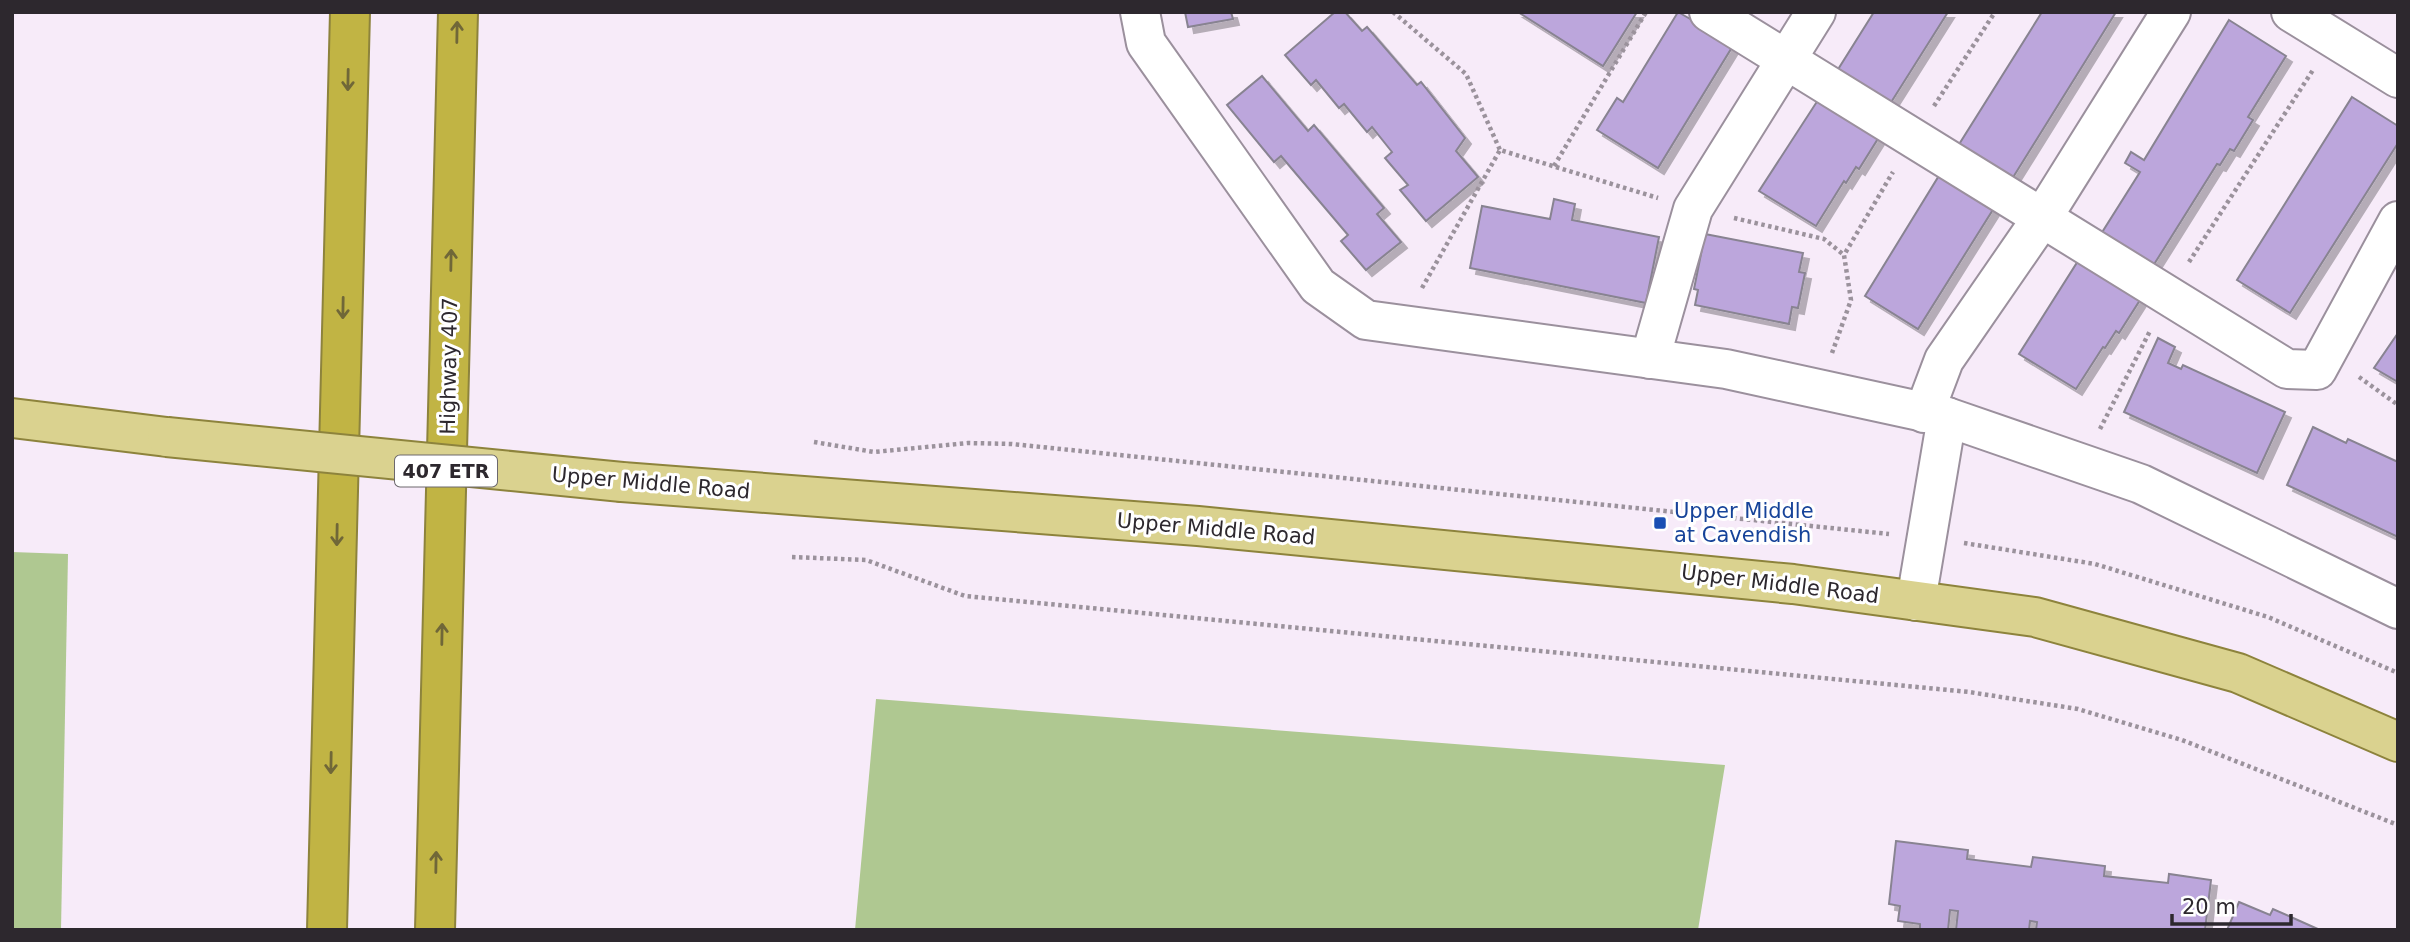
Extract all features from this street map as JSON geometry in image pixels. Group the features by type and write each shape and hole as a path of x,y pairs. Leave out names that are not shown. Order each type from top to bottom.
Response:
{"highway":[{"path":"327,930 350,12"},
{"name":"Highway 407","path":"435,930 458,12"}],"main road":[{"name":"Upper Middle Road","path":"12,418 167,437 622,482 1198,526 1793,584 2035,617 2238,673 2398,742"}],"lane":[{"path":"1140,12 1146,43 1318,286 1366,320 1726,369 1936,415 2141,484 2398,609"},
{"path":"1709,12 2287,369 2317,370 2398,221"},
{"path":"1650,359 1693,209 1816,12"},
{"path":"1916,601 1926,537 1936,415 1944,360 2042,218 2171,12"},
{"path":"2291,12 2398,78"}],"path":[{"path":"1393,12 1466,74 1500,150 1693,209 1824,239 1844,256"},
{"path":"1554,166 1646,12"},
{"path":"1818,390 1851,300 1844,256 1913,139 1995,12"},
{"path":"2082,464 2168,296 2333,38"},
{"path":"1401,326 1500,150"},
{"path":"2327,353 2398,405"},
{"path":"814,442 874,452 968,443 1012,444 1926,537 2095,564 2268,617 2398,673"},
{"path":"792,557 866,560 965,596 1956,690 2064,707 2182,740 2398,825"}],"green space":[{"path":"12,552 68,554 61,930 12,930"},
{"path":"876,699 1725,765 1698,930 855,930"}],"building":[{"path":"1185,12 1231,12 1233,19 1188,27"},
{"path":"1335,12 1345,12 1362,31 1367,27 1417,85 1421,82 1465,138 1456,151 1478,177 1426,221 1400,190 1408,185 1385,158 1392,152 1372,127 1367,132 1344,104 1339,108 1316,80 1311,85 1285,55"},
{"path":"1518,12 1637,12 1603,66"},
{"path":"1678,12 1734,44 1658,168 1597,130 1617,98 1623,102"},
{"path":"1874,12 1948,12 1890,104 1837,71"},
{"path":"2042,12 2116,12 2012,179 1958,146"},
{"path":"2229,20 2286,56 2248,117 2253,120 2234,151 2230,149 2220,165 2217,164 2153,266 2101,234 2140,172 2125,163 2131,152 2144,160"},
{"path":"1262,76 1308,131 1314,125 1384,208 1377,214 1401,242 1366,270 1341,241 1348,235 1281,156 1274,162 1227,105"},
{"path":"2352,97 2398,126 2398,143 2290,313 2237,280"},
{"path":"1818,100 1879,137 1859,169 1856,167 1846,183 1844,181 1816,226 1759,191"},
{"path":"1940,174 1994,208 1918,329 1865,296"},
{"path":"1554,199 1575,204 1572,220 1659,237 1646,303 1470,268 1482,206 1550,219"},
{"path":"1705,234 1803,253 1799,272 1805,273 1798,308 1792,307 1789,324 1695,305 1698,290 1694,289"},
{"path":"2078,261 2140,300 2119,333 2116,331 2105,348 2103,347 2076,389 2019,354"},
{"path":"2398,333 2398,382 2374,368"},
{"path":"2158,338 2175,347 2168,363 2181,369 2183,365 2285,412 2257,473 2124,412"},
{"path":"2313,427 2346,443 2348,439 2398,462 2398,537 2287,485"},
{"path":"1896,841 1968,850 1967,859 2031,867 2033,857 2105,866 2104,876 2168,883 2169,874 2211,880 2205,930 2036,930 2037,922 2030,921 2029,930 1956,930 1958,911 1950,910 1948,930 1920,930 1920,924 1898,921 1900,906 1889,904"},
{"path":"2239,902 2270,915 2273,909 2320,930 2227,930"}],"place":[{"name":"Upper Middle at Cavendish","path":"1660,523"}]}
